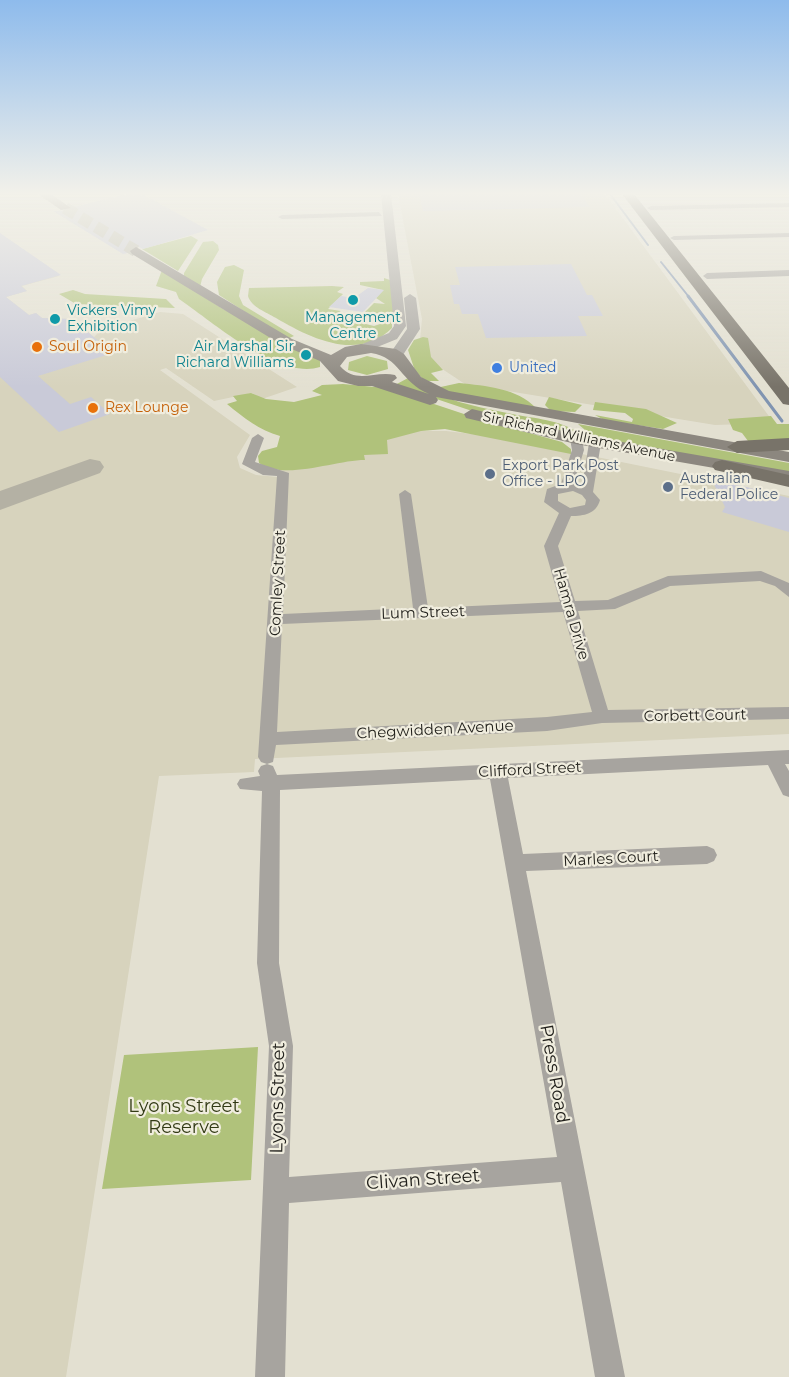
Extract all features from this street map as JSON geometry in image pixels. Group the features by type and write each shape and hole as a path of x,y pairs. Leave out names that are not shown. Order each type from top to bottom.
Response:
{"main road":[{"path":"150,258 287,342 325,358 333,367"},
{"path":"679,258 789,400"},
{"path":"692,258 789,376"},
{"path":"707,276 702,279 720,310"},
{"path":"333,367 334,360 342,353 365,348 399,360 397,374 373,381"},
{"name":"Sir Richard Williams Avenue","path":"399,360 414,380 426,388 481,403 789,457"},
{"name":"Sir Richard Williams Avenue","path":"333,367 337,374 349,379 373,381 493,421 576,439 595,449 652,453 789,476"},
{"path":"481,403 559,420 582,430 595,449"},
{"path":"737,447 789,444"},
{"path":"722,466 789,481"}],"street":[{"path":"365,348 393,336 400,326 392,258"},
{"path":"399,360 415,327 401,258"},
{"path":"707,276 789,273"},
{"name":"Comley Street","path":"258,438 248,464 267,472 283,473 268,763"},
{"path":"566,487 578,450 576,439"},
{"path":"587,492 595,449"},
{"path":"566,487 587,492 593,500 591,507 580,512 566,512 554,506 549,498 552,492 566,487"},
{"path":"405,495 421,613"},
{"name":"Hamra Drive","path":"566,512 551,546 602,717"},
{"path":"569,607 610,605 668,581 761,576 780,583 789,592"},
{"name":"Lum Street","path":"276,619 569,607"},
{"name":"Corbett Court","path":"602,717 789,713"},
{"name":"Chegwidden Avenue","path":"268,763 602,717"},
{"path":"781,757 789,790"},
{"name":"Clifford Street","path":"268,763 498,772 781,757"},
{"path":"246,784 268,763"},
{"name":"Lyons Street","path":"268,763 268,963 281,1046 270,1377"},
{"name":"Press Road","path":"498,772 610,1377"},
{"name":"Marles Court","path":"515,863 707,855"},
{"name":"Clivan Street","path":"276,1191 571,1169"}],"shaded area":[{"path":"0,258 34,258 59,276 22,286 27,291 6,297 29,315 36,313 42,318 72,319 94,337 102,329 160,312 183,314 297,387 262,399 252,393 214,401 166,368 160,370 250,435 237,457 240,468 256,475 278,477 279,462 414,431 446,431 498,437 789,496 789,734 255,759 254,772 159,776 66,1377 0,1377"},
{"path":"410,258 652,258 774,423 715,425 465,384 427,359 420,340 422,319"}],"green space":[{"path":"157,258 186,258 178,271"},
{"path":"193,258 214,258 200,287 184,276"},
{"path":"234,265 244,270 239,296 243,305 294,336 287,339 219,295 217,282 225,267"},
{"path":"162,270 223,309 320,360 320,367 303,369 285,365 246,346 179,299 176,292 156,286"},
{"path":"384,278 390,280 394,312 369,319 371,315 363,314 374,303 385,304 376,298 383,290 360,285 360,282 384,281"},
{"path":"344,287 337,292 343,294 328,309 341,311 333,316 374,326 392,320 392,328 379,338 364,344 334,343 289,326 256,306 248,296 249,288"},
{"path":"73,290 85,294 166,299 175,308 76,304 59,294"},
{"path":"428,338 431,357 443,370 431,373 439,381 425,381 415,371 408,350 414,340"},
{"path":"367,356 387,361 388,369 367,375 348,370 349,362"},
{"path":"408,378 447,398 488,409 551,421 582,435 580,438 472,411 395,385"},
{"path":"459,383 510,392 520,396 536,408 459,395 436,388"},
{"path":"343,384 386,388 482,420 562,442 571,449 571,454 445,429 421,431 387,440 388,454 364,455 365,460 282,470 259,463 258,456 262,451 277,447 280,436 258,427 227,404 237,401 233,396 251,393 266,399 294,402 322,395 312,391 322,385"},
{"path":"549,397 582,405 575,412 551,411 545,405"},
{"path":"595,402 646,409 677,423 663,429 604,420 595,415 632,422 633,419 625,413 593,410"},
{"path":"771,416 777,424 789,424 789,440 748,441 742,433 733,430 728,419"},
{"path":"578,424 789,463 789,472 598,441"},
{"name":"Lyons Street Reserve","path":"258,1047 251,1180 102,1189 124,1055"}],"building":[{"path":"0,258 37,258 61,275 21,286 27,291 6,297 29,315 36,313 42,318 72,319 113,353 38,376 70,404 91,397 110,414 59,432 0,377"},
{"path":"571,264 587,295 592,295 603,316 578,316 587,336 486,338 478,314 462,314 459,304 454,304 450,285 460,285 455,267"},
{"name":"Management Centre","path":"368,288 384,290 363,312 329,307 341,296 354,298"},
{"path":"711,478 789,498 789,532 722,512 725,507"}],"waterway":[{"path":"661,262 689,297"},
{"path":"688,296 782,421"}],"taxiway":[{"path":"0,501 90,467"}],"place":[{"name":"Management Centre","path":"353,300"},
{"name":"Vickers Vimy Exhibition","path":"55,319"},
{"name":"Soul Origin","path":"37,347"},
{"name":"Air Marshal Sir Richard Williams","path":"306,355"},
{"name":"United","path":"497,368"},
{"name":"Rex Lounge","path":"93,408"},
{"name":"Export Park Post Office - LPO","path":"490,474"},
{"name":"Australian Federal Police","path":"668,487"}]}
